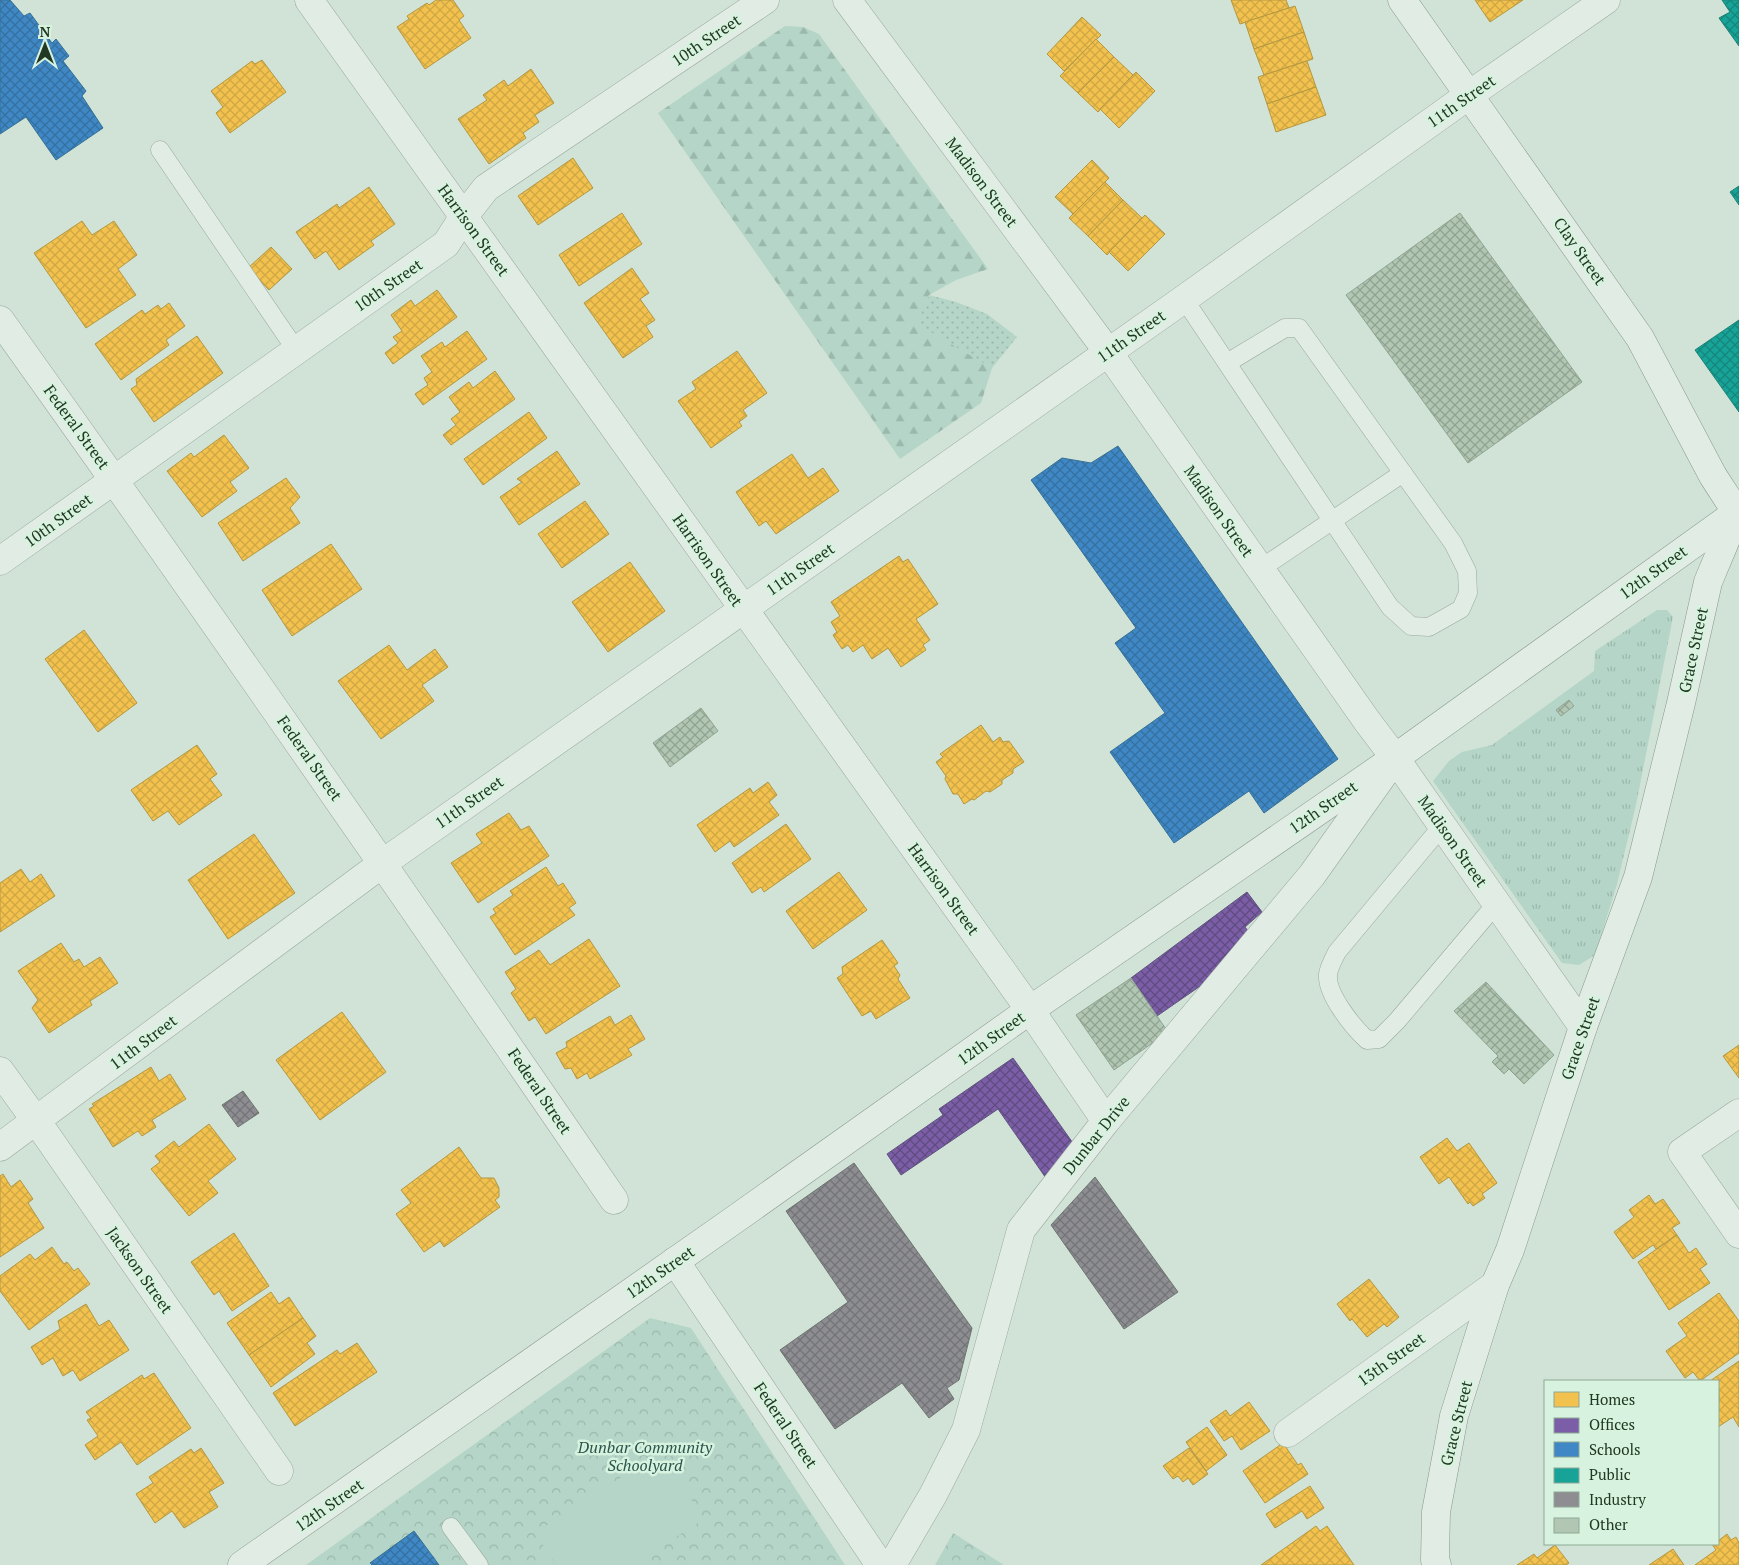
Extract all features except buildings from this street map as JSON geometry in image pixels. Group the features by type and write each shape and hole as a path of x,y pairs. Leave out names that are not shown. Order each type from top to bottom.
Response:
{"street":[{"name":"Harrison Street","path":"309,0 1030,1010 1106,1121"},
{"name":"10th Street","path":"0,561 446,244 464,216 486,188 765,0"},
{"name":"Madison Street","path":"847,0 1108,352 1583,1027"},
{"name":"Clay Street","path":"1402,0 1640,338 1714,476 1738,513"},
{"name":"11th Street","path":"0,1147 383,862 1606,0"},
{"name":"Federal Street","path":"0,320 383,862 614,1200"},
{"name":"12th Street","path":"242,1565 1030,1010 1395,758 1738,513"},
{"name":"Grace Street","path":"1437,1565 1435,1560 1436,1512 1454,1416 1495,1285 1510,1250 1583,1027 1638,877 1681,703 1708,582 1738,513"},
{"name":"Dunbar Drive","path":"892,1565 933,1495 966,1430 1021,1230 1106,1121 1312,875 1395,758"},
{"name":"Jackson Street","path":"0,1071 37,1121 278,1471"},
{"path":"1739,1113 1682,1152 1739,1234"},
{"name":"Federal Street","path":"675,1261 880,1565"},
{"name":"13th Street","path":"1288,1433 1495,1285"}],"lane":[{"path":"160,150 296,350"},
{"path":"1184,299 1390,607 1411,626 1429,626 1461,609 1468,593 1467,571 1453,543 1300,328 1285,328 1227,363"},
{"path":"1260,569 1403,473"},
{"path":"1442,826 1337,952 1328,974 1333,997 1353,1028 1367,1040 1379,1039 1397,1021 1496,904"},
{"path":"451,1528 479,1565"}],"green space":[{"path":"785,26 803,27 819,34 988,269 956,280 929,295 918,324 992,368 981,403 900,459 658,113"},
{"path":"929,295 956,302 987,314 1017,337 992,368 917,324"},
{"path":"1657,610 1667,610 1673,617 1636,805 1617,884 1595,955 1579,965 1562,963 1433,781 1449,761 1462,752 1492,745 1594,671 1595,651"},
{"name":"Dunbar Community Schoolyard","path":"650,1318 691,1328 845,1565 306,1565"},
{"path":"660,1452 704,1519 633,1565 556,1565 535,1533"},
{"path":"953,1533 1004,1565 935,1565"}]}
